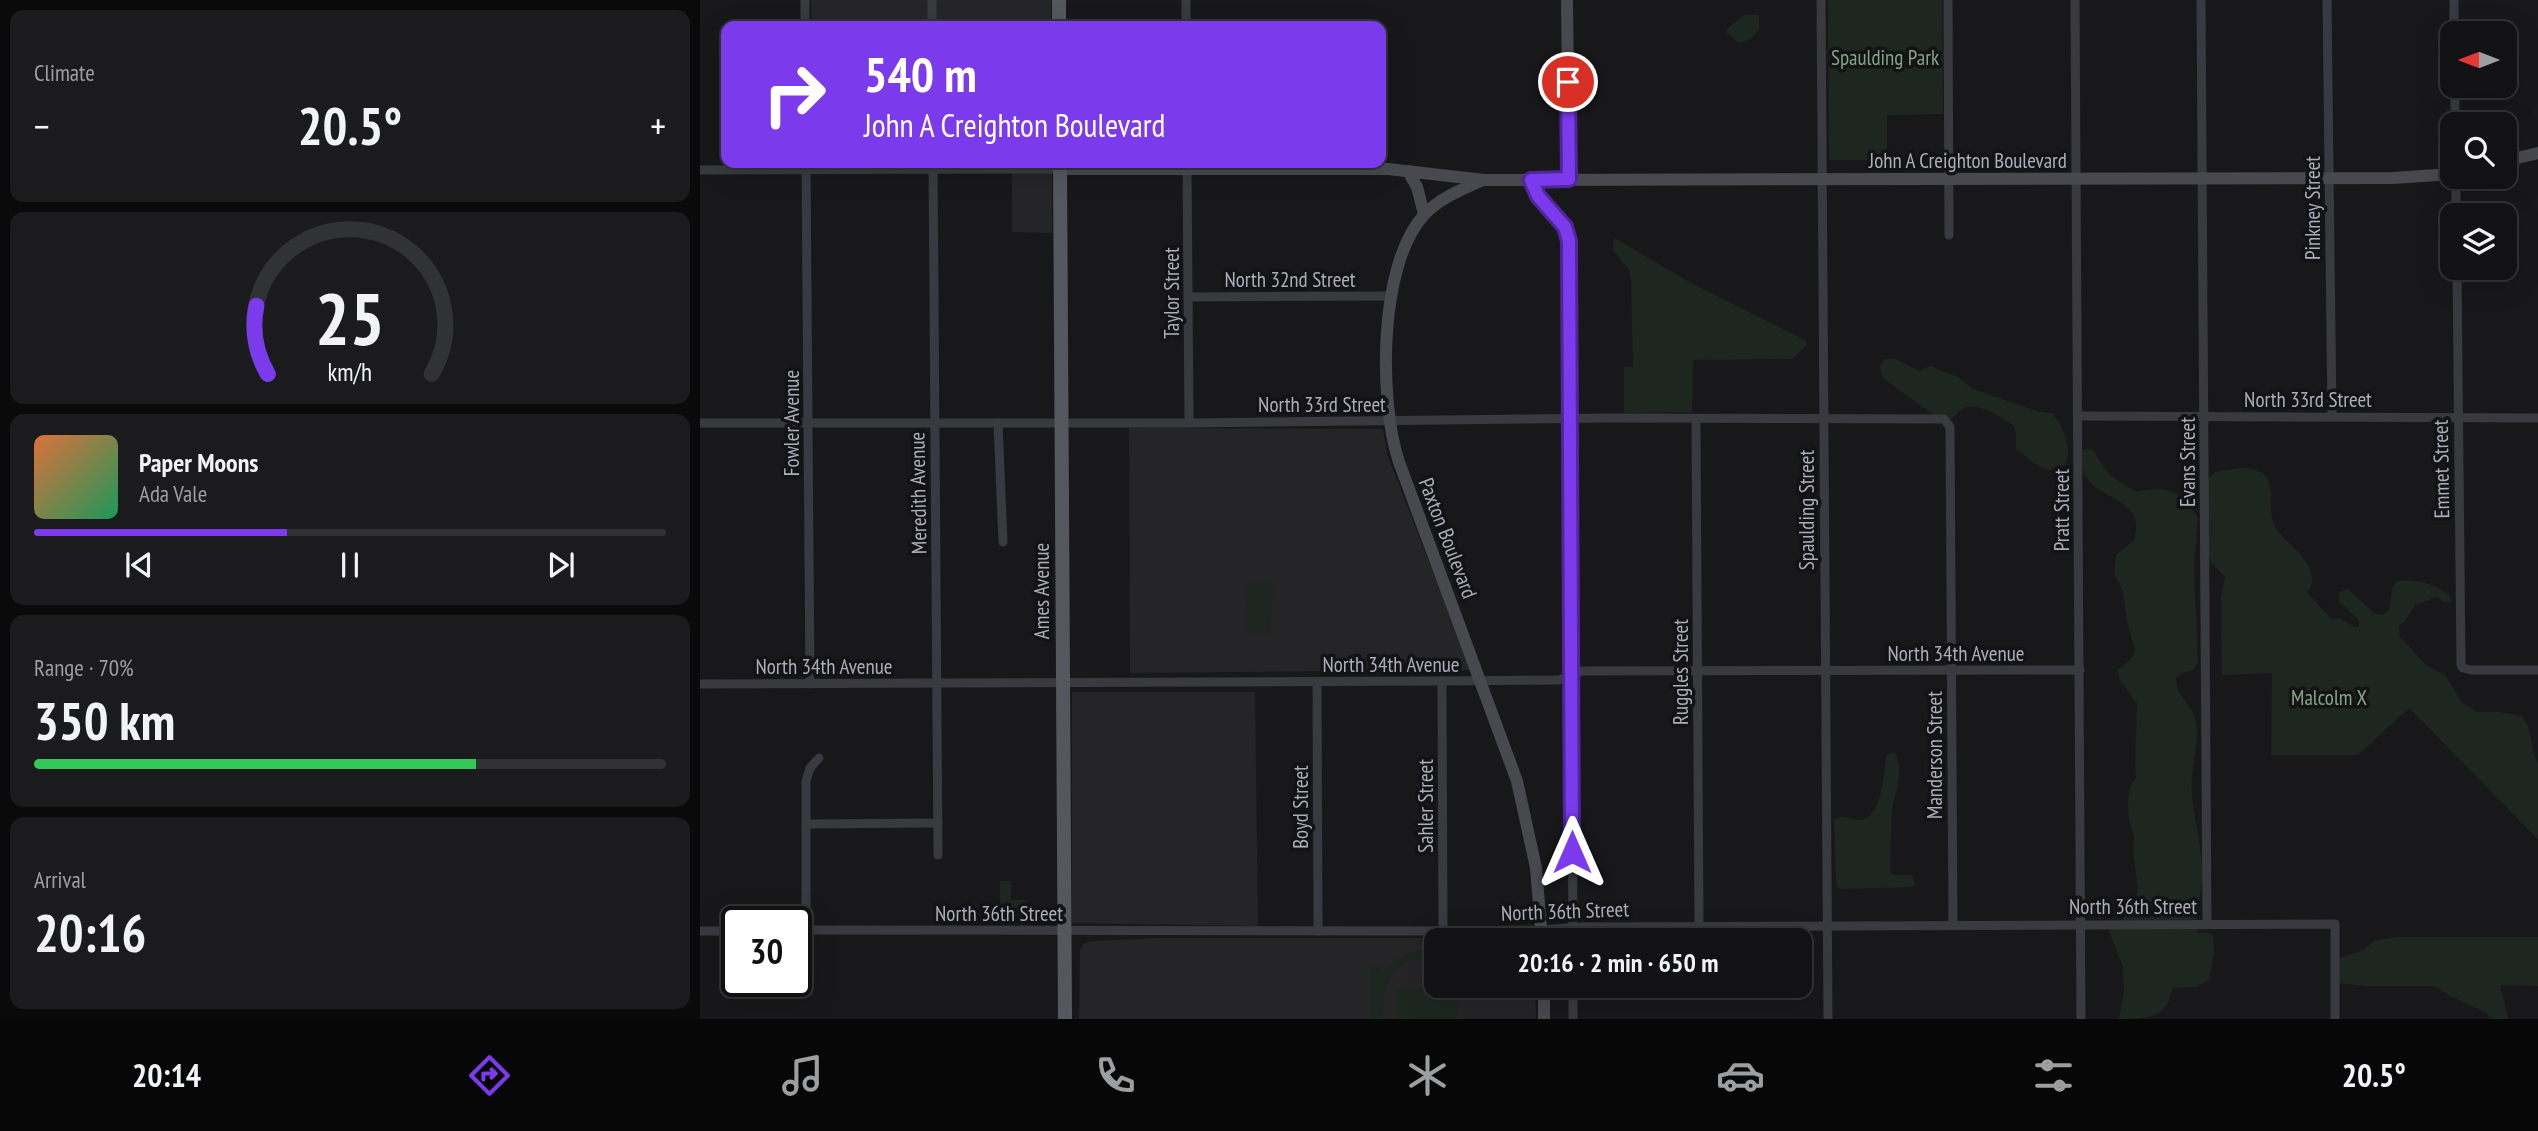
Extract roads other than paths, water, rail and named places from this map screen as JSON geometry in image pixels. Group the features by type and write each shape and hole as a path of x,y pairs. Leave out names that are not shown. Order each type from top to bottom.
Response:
{"main road":[{"path":"1059,0 1059,21"},
{"name":"Ames Avenue","path":"1060,168 1065,1019"}],"street":[{"path":"805,0 806,21"},
{"path":"932,0 932,21"},
{"path":"1186,0 1186,21"},
{"path":"1567,0 1569,179"},
{"name":"Spaulding Street","path":"1821,0 1828,1019"},
{"path":"1948,0 1950,235"},
{"name":"Pratt Street","path":"2075,0 2081,1019"},
{"name":"Evans Street","path":"2201,0 2207,924"},
{"name":"Pinkney Street","path":"2327,0 2332,416"},
{"path":"2454,0 2454,21"},
{"path":"2517,158 2538,153"},
{"path":"700,170 753,168"},
{"name":"Fowler Avenue","path":"806,168 810,684"},
{"name":"Meredith Avenue","path":"933,168 938,855"},
{"name":"Taylor Street","path":"1188,168 1189,423"},
{"name":"John A Creighton Boulevard","path":"1276,168 1408,171 1484,180 2440,177"},
{"path":"1408,171 1417,187 1424,214"},
{"name":"Paxton Boulevard","path":"1484,180 1455,192 1424,214 1403,253 1392,296 1386,382 1389,422 1406,482 1508,751 1525,809 1536,868 1541,928"},
{"path":"1531,180 1538,196 1565,227 1569,241 1573,928"},
{"name":"Emmet Street","path":"2457,280 2461,660 2463,668 2471,670 2538,670"},
{"name":"North 32nd Street","path":"1189,297 1392,296"},
{"name":"North 33rd Street","path":"2078,416 2538,418"},
{"name":"Ruggles Street","path":"1696,419 1699,926"},
{"name":"North 33rd Street","path":"700,423 1944,419"},
{"name":"Manderson Street","path":"1944,419 1950,427 1953,925"},
{"path":"998,423 1003,542"},
{"name":"North 34th Avenue","path":"700,684 1481,681 1559,680 1582,671 2080,670"},
{"name":"Sahler Street","path":"1442,681 1443,928"},
{"name":"Boyd Street","path":"1317,682 1318,932"},
{"path":"802,906 806,780 810,768 819,758"},
{"path":"806,824 938,823"},
{"name":"North 36th Street","path":"1573,928 2335,924 2335,1019"},
{"path":"700,931 721,930"},
{"name":"North 36th Street","path":"812,930 1424,931"},
{"path":"1544,998 1544,1019"},
{"path":"1573,998 1573,1019"}],"park label":[{"name":"Spaulding Park","path":"1885,57"},
{"name":"Malcolm X","path":"2329,697"}]}
